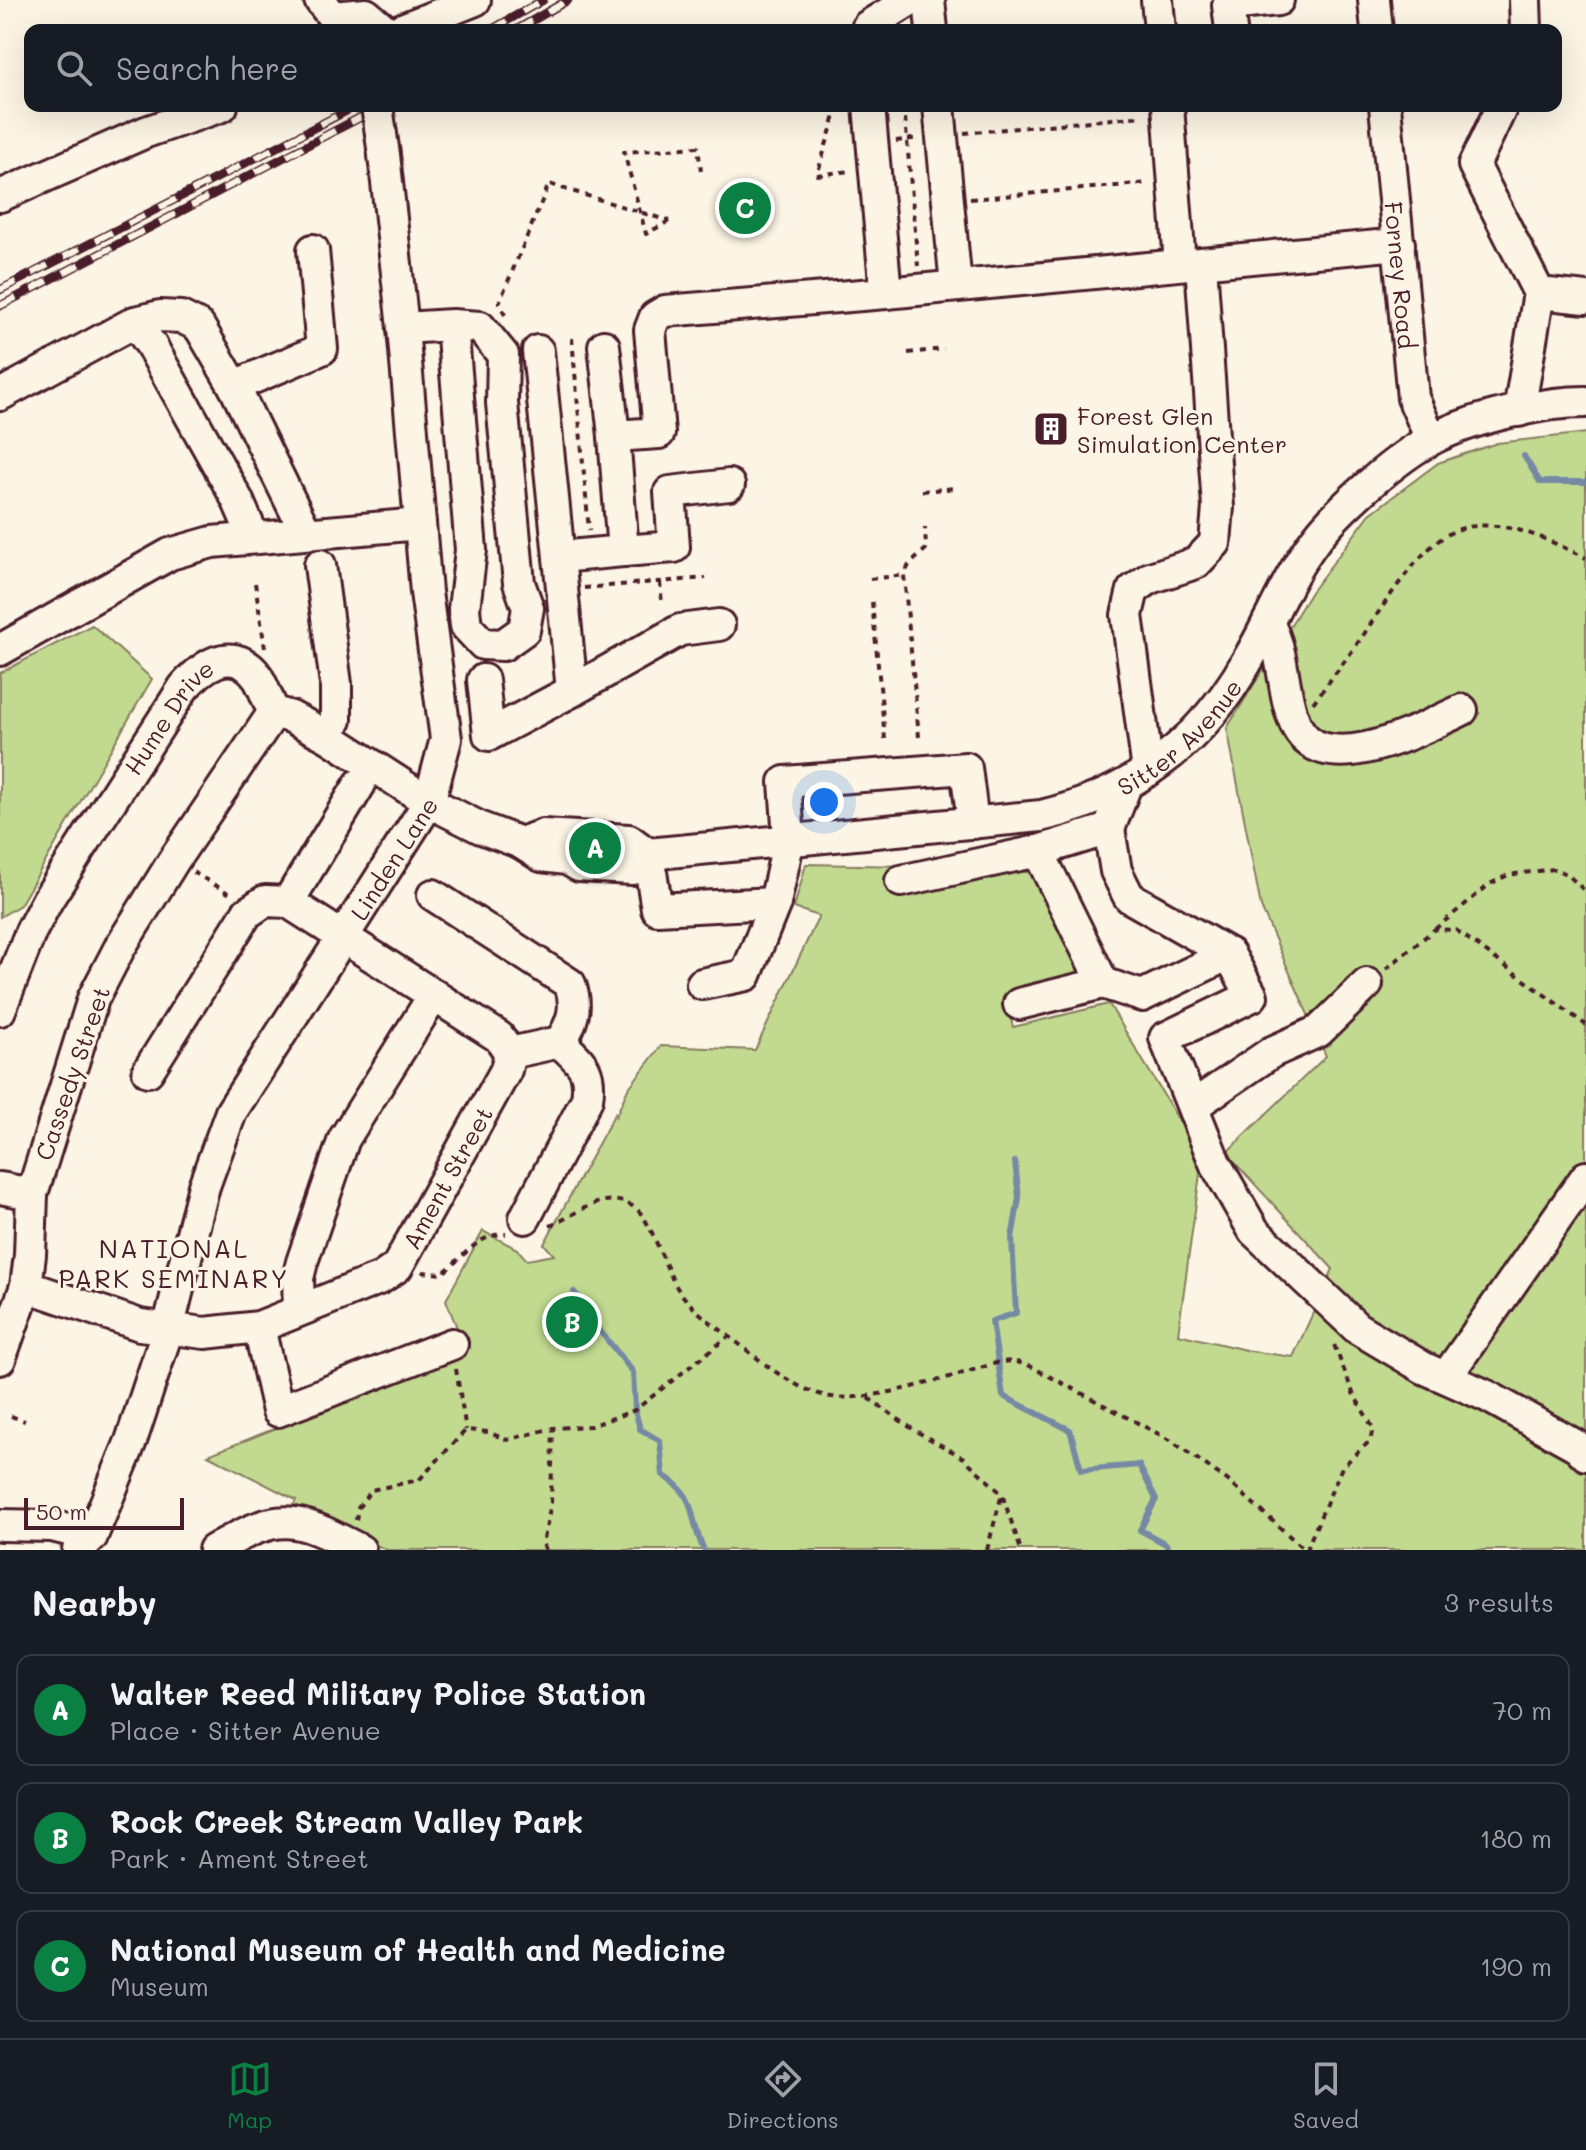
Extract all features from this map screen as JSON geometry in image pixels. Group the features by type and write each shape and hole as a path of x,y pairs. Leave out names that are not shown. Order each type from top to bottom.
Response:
{"street":[{"path":"415,24 475,0"},
{"path":"871,24 910,0"},
{"path":"929,0 931,24"},
{"path":"1157,0 1159,24"},
{"path":"1229,12 1278,0"},
{"path":"1374,0 1376,24"},
{"path":"1525,0 1526,24"},
{"path":"324,16 371,19"},
{"path":"0,196 146,132 204,112"},
{"name":"Linden Lane","path":"91,1545 131,1441 168,1329 204,1186 231,1112 429,802 446,739 426,592 403,328 378,112"},
{"path":"870,112 886,293"},
{"path":"940,112 956,286"},
{"path":"1165,1038 1252,996 1229,954 1129,897 1116,871 1109,829 1137,778 1127,615 1133,590 1150,578 1196,563 1215,543 1218,507 1191,264 1174,181 1168,112"},
{"name":"Forney Road","path":"1386,112 1413,398 1431,439"},
{"path":"1499,112 1474,165 1539,293 1519,411"},
{"path":"614,436 659,433 650,330 655,317 665,311 1399,244"},
{"path":"234,386 322,349 313,250"},
{"path":"1539,293 1586,298"},
{"path":"0,395 135,322 160,316 181,317 199,326 234,386 306,533"},
{"path":"135,322 237,499 254,538"},
{"path":"403,328 452,325 480,327 503,355 502,403 519,583 528,608 524,630 503,645 483,644 466,626 464,609 471,550 452,325"},
{"path":"604,346 623,551"},
{"path":"538,351 572,691"},
{"name":"Sitter Avenue","path":"429,802 481,828 521,843 541,856 567,859 579,866 632,869 648,854 1041,816 1099,799 1137,778 1181,746 1207,719 1230,691 1296,567 1316,538 1361,493 1431,439 1453,429 1546,405 1586,402"},
{"path":"458,406 502,403"},
{"path":"619,496 729,485"},
{"path":"559,557 674,547 670,492"},
{"path":"0,650 170,554 190,546 420,524"},
{"path":"320,565 336,684 336,720 327,736"},
{"path":"1268,622 1278,641 1287,700 1296,726 1306,739 1322,748 1377,746 1400,739 1462,710"},
{"path":"483,680 489,735 680,630 719,625"},
{"name":"Hume Drive","path":"0,1010 31,931 79,848 184,687 201,669 215,661 236,662 254,672 274,712"},
{"path":"274,712 291,717 327,736 429,802"},
{"name":"Cassedy Street","path":"0,1359 26,1286 32,1194 93,999 120,947 174,860 274,712"},
{"path":"702,984 746,975 775,903 789,839 785,782 966,768 973,823"},
{"path":"288,902 360,784"},
{"path":"901,881 1038,851 1109,829"},
{"path":"1038,851 1103,983"},
{"path":"648,854 657,909 775,903"},
{"path":"433,895 570,984 576,999 573,1017 560,1042"},
{"path":"148,1071 247,913 265,901 288,902 499,1037 510,1053 560,1042"},
{"path":"0,946 31,931"},
{"path":"1142,996 1229,954"},
{"path":"1019,1004 1103,983 1142,996 1165,1038 1215,1163 1254,1231 1357,1328 1424,1368 1487,1396 1577,1446 1586,1455"},
{"path":"1193,1106 1272,1052 1319,1031 1367,984"},
{"path":"299,1310 300,1270 338,1152 434,995"},
{"path":"525,1218 587,1099 590,1083 586,1068 560,1042"},
{"name":"Ament Street","path":"168,1329 205,1333 259,1327 381,1278 397,1267 506,1070 510,1053"},
{"path":"1446,1377 1586,1177"},
{"path":"0,1188 32,1194"},
{"path":"26,1286 140,1325 168,1329"},
{"path":"259,1327 278,1411 452,1344"},
{"path":"214,1550 244,1533 284,1521 299,1523 356,1548"},
{"path":"0,1525 52,1526 91,1545"}],"path":[{"path":"836,112 817,175 855,171"},
{"path":"905,112 918,269"},
{"path":"959,134 1151,112"},
{"path":"505,316 499,303 549,184 639,212 654,216 669,221 646,234 639,212 624,152 698,147 701,171"},
{"path":"964,199 1174,181"},
{"path":"572,338 590,540"},
{"path":"908,353 944,349"},
{"path":"922,491 956,488"},
{"path":"919,737 904,575 909,565 926,549 925,527"},
{"path":"1296,726 1414,565 1455,531 1501,528 1534,534 1586,558"},
{"path":"659,570 662,604"},
{"path":"870,579 904,575"},
{"path":"562,590 706,578"},
{"path":"255,583 268,660"},
{"path":"872,602 885,739"},
{"path":"188,869 232,896"},
{"path":"1367,984 1490,884 1508,875 1554,869 1567,874 1586,892"},
{"path":"1435,929 1456,930 1586,1025"},
{"path":"633,1205 642,1213 680,1293 694,1308 776,1373 802,1388 825,1396 866,1396 985,1366 1012,1361 1028,1365 1170,1440 1227,1480 1306,1550 1342,1467 1370,1441 1373,1428 1353,1393 1326,1324 1327,1301"},
{"path":"466,1430 488,1432 507,1440 553,1428 591,1426 635,1410 729,1336"},
{"path":"452,1344 466,1430"},
{"path":"866,1396 914,1430 964,1458 1002,1494 1021,1550"},
{"path":"11,1416 25,1421"},
{"path":"546,1550 543,1544 551,1503 553,1428"},
{"path":"356,1548 358,1508 371,1490 419,1480 466,1430"},
{"path":"987,1550 1002,1494"}],"green space":[{"path":"1586,433 1586,1550 387,1550 292,1509 296,1500 208,1455 467,1353 446,1300 483,1231 517,1249 527,1260 554,1255 544,1244 628,1089 661,1046 755,1050 819,916 794,908 806,864 1010,868 1038,875 1088,971 1004,994 1013,1027 1109,1004 1202,1159 1178,1334 1250,1351 1293,1357 1333,1269 1226,1153 1326,1056 1261,907 1227,728 1311,592 1370,514 1438,463 1497,443"},
{"path":"92,625 152,679 20,905 0,917 0,673"}],"waterway":[{"path":"1524,456 1540,482 1586,482"},
{"path":"1015,1162 1019,1198 1012,1238 1016,1313 992,1321 1003,1396 1070,1430 1081,1470 1139,1465 1156,1499 1140,1530 1166,1544 1168,1550"},
{"path":"574,1292 594,1317 596,1326 633,1372 635,1410 640,1429 660,1441 663,1475 675,1483 688,1500 704,1550"}],"railway":[{"path":"501,24 543,0"},
{"path":"526,24 568,0"},
{"path":"0,290 344,112"},
{"path":"0,306 371,112"}],"place":[{"name":"National Museum of Health and Medicine","path":"745,208"},
{"name":"Forest Glen Simulation Center","path":"1051,429"},
{"name":"Walter Reed Military Police Station","path":"595,848"},
{"name":"Rock Creek Stream Valley Park","path":"572,1322"}],"district":[{"name":"NATIONAL PARK SEMINARY","path":"174,1263"}]}
